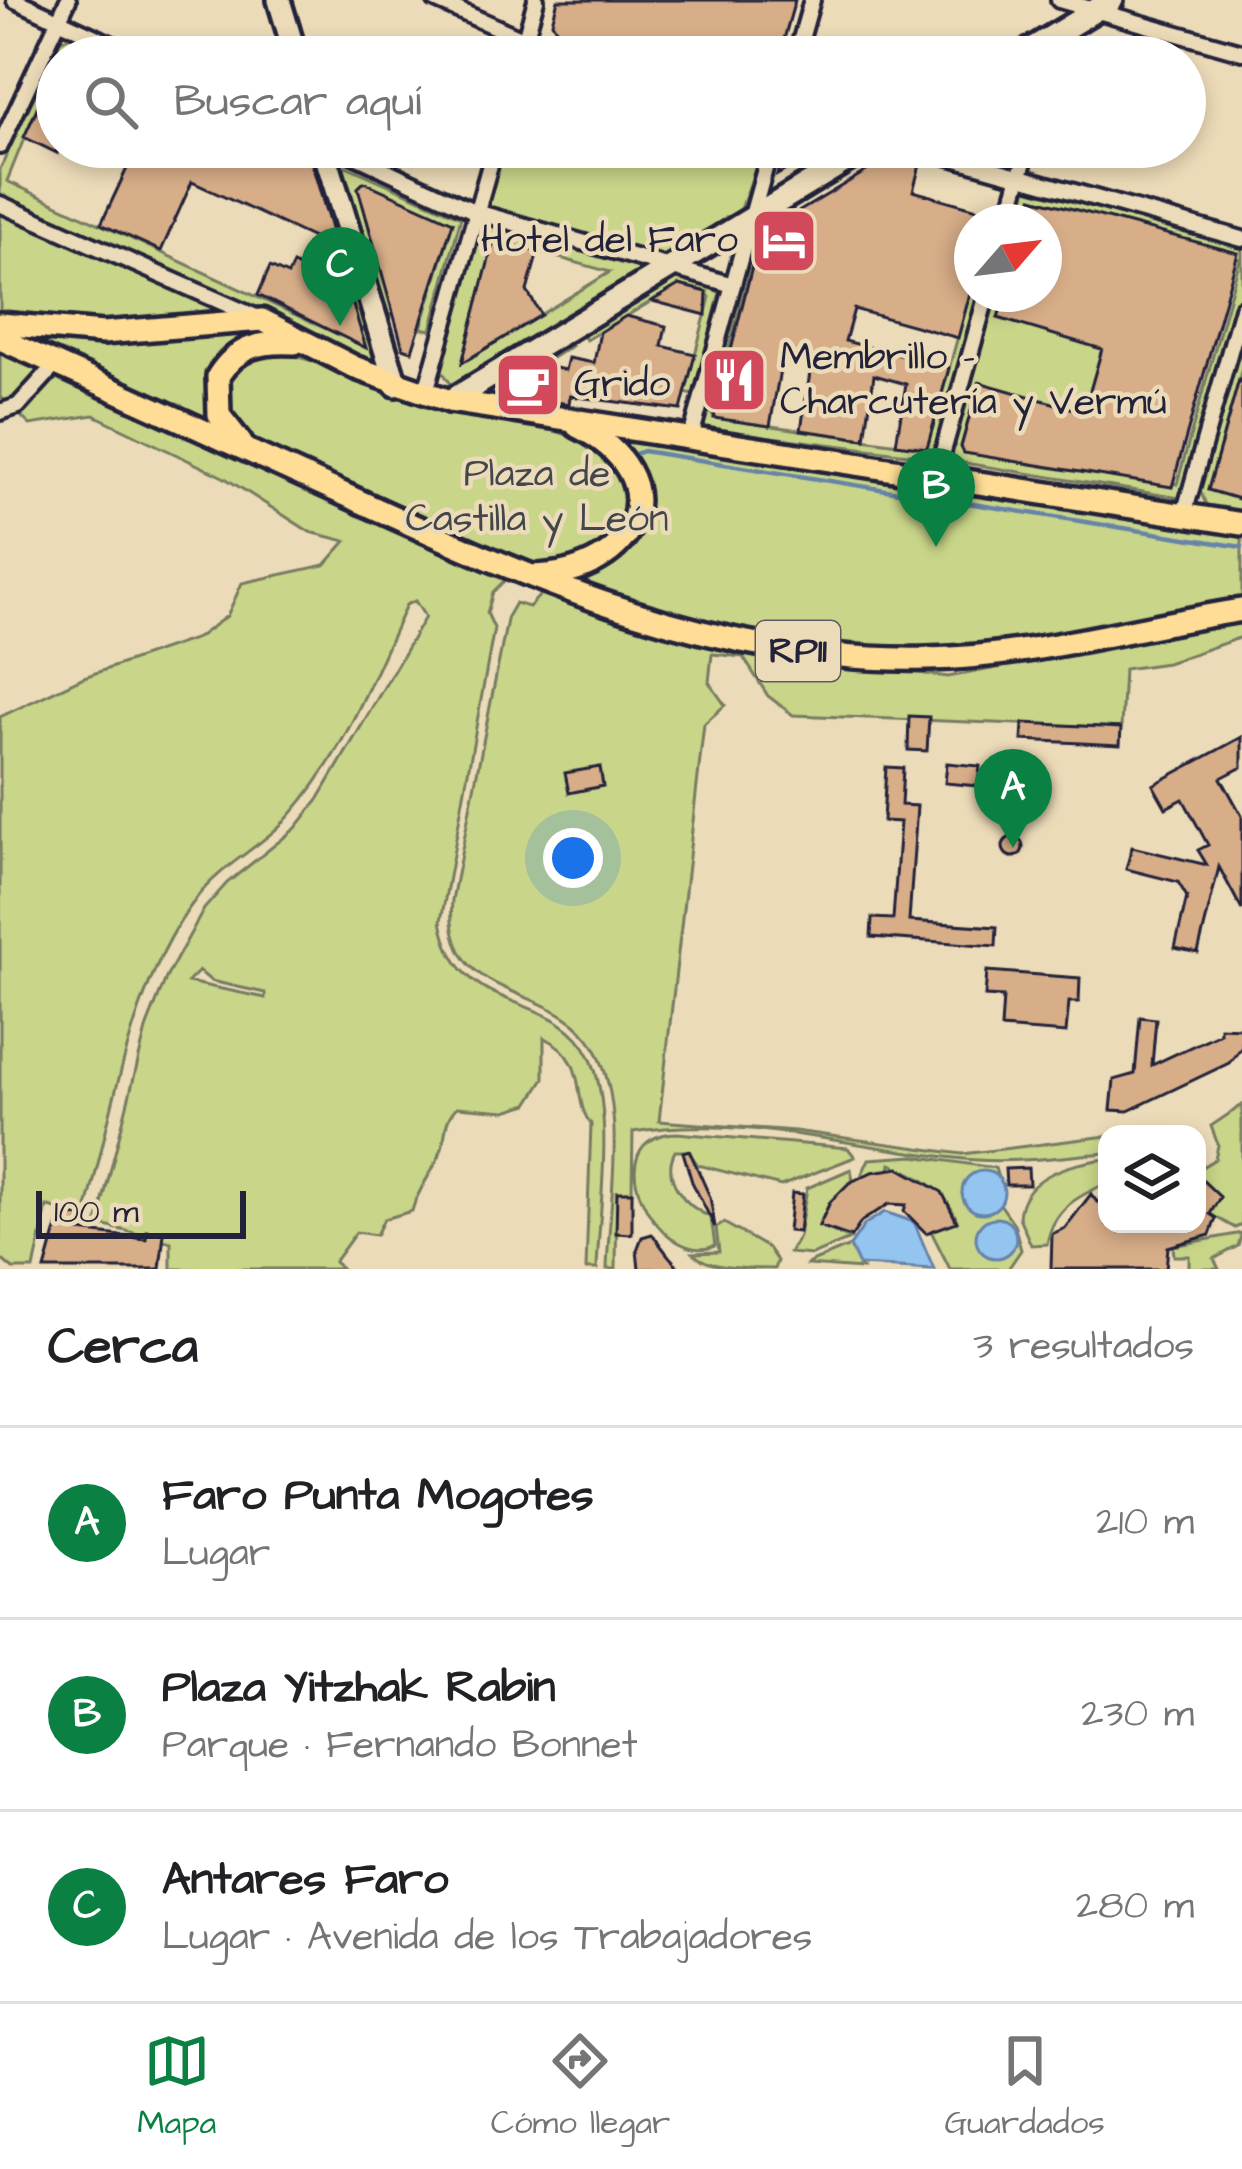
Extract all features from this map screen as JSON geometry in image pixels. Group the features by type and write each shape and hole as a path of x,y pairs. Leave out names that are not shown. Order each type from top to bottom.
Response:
{"main road":[{"path":"279,0 290,36"},
{"path":"1052,36 1104,5"},
{"path":"329,168 396,385"},
{"path":"450,401 835,168"},
{"path":"0,324 103,333 262,320 396,385 450,401 937,472 1242,524"},
{"name":"RP11","path":"0,339 526,576 698,634 760,646 896,659 1004,652 1242,610"},
{"path":"253,453 219,415 218,376 234,357 258,344 308,344"},
{"path":"526,576 569,572 599,560 622,546 634,523 633,486 621,461 592,433 565,420"}],"street":[{"path":"15,0 93,36"},
{"path":"51,36 68,0"},
{"path":"435,0 516,36"},
{"path":"526,36 536,0"},
{"path":"802,36 812,0"},
{"path":"1060,36 1066,1 1104,5 1195,36"},
{"path":"1206,40 1242,52"},
{"path":"0,146 36,68"},
{"path":"381,168 476,212 733,285"},
{"path":"425,395 489,168"},
{"path":"691,437 765,168"},
{"path":"988,168 1242,239"},
{"path":"1012,204 1022,168"},
{"path":"0,204 262,320"},
{"path":"1184,514 1242,308"},
{"path":"937,472 982,312"},
{"path":"0,412 18,406 56,364"}],"green space":[{"path":"36,92 36,109 7,181 365,347 313,168 319,168 376,352 372,358 361,359 0,195 0,169"},
{"path":"351,168 461,217 431,330 421,328 453,222 364,182 358,188 393,315 383,318 342,173"},
{"path":"491,168 756,168 740,212 662,258 487,206 483,198"},
{"path":"1027,189 1242,247 1242,291 1180,498 952,461 950,451 990,312 1000,312 998,318 1102,349 1084,412 979,383 961,446 964,453 1177,484 1240,259 1062,204 1033,198 1031,204 1022,204"},
{"path":"0,210 230,312 104,327 0,320"},
{"path":"496,224 640,264 644,272 453,387 442,371 480,230","holes":["495,240 610,272 468,359 464,355"]},
{"path":"753,233 760,235 711,413 715,418 927,448 965,312 975,312 932,457 706,429 702,419"},
{"path":"674,274 720,292 694,395 685,393 710,297 706,292 679,285 586,340 580,330"},
{"path":"215,332 242,337 220,357 210,375 208,424 24,343"},
{"path":"1242,336 1242,368 1208,490 1242,500 1242,513 1207,507 1199,488"},
{"path":"566,338 571,346 513,383 514,403 508,401 502,388 507,376"},
{"path":"0,347 508,577 493,592 487,613 494,628 441,921 451,953 467,974 487,989 555,1020 575,1035 590,1057 598,1079 604,1132 597,1269 586,1269 591,1124 569,1058 544,1037 544,1079 528,1104 506,1111 457,1107 412,1211 384,1219 376,1235 356,1232 334,1262 342,1269 171,1269 171,1242 97,1224 147,1026 166,978 204,909 227,883 296,828 318,800 425,617 415,601 406,605 356,714 310,791 280,826 205,887 172,935 126,1053 84,1219 47,1206 34,1269 13,1269 0,1258 0,717 84,677 197,638 227,616 242,583 325,565 346,541 310,532 225,478 94,415 30,425 0,396","holes":["199,971 211,981 265,993 265,998 188,982"]},
{"name":"Plaza de Castilla y León","path":"260,354 299,357 416,403 537,426 582,442 619,474 625,496 622,516 593,550 571,560 522,563 490,551 254,443 226,406 232,373"},
{"path":"612,439 989,490 1242,536 1242,600 963,649 862,649 753,638 563,582 620,558 644,521"},
{"path":"541,594 708,645 948,677 1242,623 1242,637 1167,663 1124,669 1121,728 793,715 768,696 743,657 712,654 709,682 725,705 704,724 659,1121 795,1131 962,1154 1098,1137 1098,1154 976,1160 762,1130 676,1127 633,1132 632,1192 617,1193 616,1269 607,1269 614,1127 605,1072 595,1048 577,1026 555,1011 483,976 465,959 454,935 452,900 508,615 515,603 529,607"},
{"path":"1242,1105 1242,1225 1235,1228 1210,1214 1220,1197 1206,1184 1206,1165 1215,1159 1218,1145 1211,1126"},
{"path":"677,1133 848,1148 855,1157 781,1186 698,1165 688,1151 675,1151 673,1181 692,1206 711,1217 715,1246 693,1248 672,1238 655,1221 635,1176 638,1155 651,1140"},
{"path":"914,1156 995,1168 998,1178 979,1172 966,1180 962,1194 976,1212 989,1212 1000,1204 1014,1224 1021,1250 1008,1269 950,1269 931,1231 957,1221 945,1199 920,1178 891,1164 890,1170 861,1176 869,1159"},
{"path":"1098,1161 1098,1188 1068,1206 1055,1222 1047,1244 1031,1245 1019,1217 1029,1191 1051,1174"},
{"path":"851,1169 853,1181 830,1202 819,1225 850,1239 812,1255 789,1253 799,1236 807,1188"},
{"path":"724,1223 768,1248 777,1261 774,1269 717,1265 693,1253 719,1252 716,1228"},
{"path":"1242,1233 1238,1246 1214,1259 1219,1269 1189,1269 1189,1256 1174,1256 1173,1246"},
{"path":"850,1246 862,1269 807,1265 809,1263"}],"water":[{"path":"983,1171 998,1177 1004,1192 998,1207 983,1213 968,1207 962,1192 968,1177"},
{"path":"885,1212 914,1222 934,1269 859,1265 850,1246 865,1224"},
{"path":"996,1218 1010,1224 1016,1238 1010,1252 996,1258 982,1252 976,1238 982,1224"}],"building":[{"path":"558,0 795,0 785,36 575,36 557,31 552,22"},
{"path":"36,111 36,143 24,137"},
{"path":"127,168 313,168 337,249 192,182 161,251 101,224"},
{"path":"871,168 919,168 913,191 960,204 954,204 954,312 965,312 958,338 854,309 845,341 949,368 927,448 896,444 906,384 874,375 865,439 801,430 812,360 783,353 770,426 714,418 760,235"},
{"path":"364,182 453,222 412,351 403,348 358,188"},
{"path":"1062,206 1238,253 1172,487 964,453 961,447 979,382 1084,412 1102,349 998,318 1000,312 1062,312"},
{"path":"494,240 538,252 527,291 541,315 462,363"},
{"path":"293,264 349,292 366,348 258,295 270,267 288,275"},
{"path":"679,285 707,292 706,315 652,301"},
{"path":"626,316 666,326 662,346 695,354 681,410 570,396 569,404 543,400 544,392 512,387 545,366 565,370 568,358 594,363 600,332"},
{"path":"1242,380 1242,500 1208,490"},
{"path":"909,716 929,717 927,751 908,750"},
{"path":"1023,723 1121,728 1120,745 1022,740"},
{"path":"1242,737 1242,767 1221,778 1242,816 1242,910 1219,867 1198,953 1175,948 1187,897 1178,882 1126,869 1132,847 1207,865 1198,850 1208,845 1183,799 1166,808 1153,785"},
{"path":"947,763 980,766 978,786 945,783"},
{"path":"600,767 603,786 569,793 565,773"},
{"path":"886,767 903,768 901,805 917,806 909,921 997,927 996,946 871,937 872,918 893,919 900,822 883,821"},
{"path":"1013,837 1023,847 1013,857 1003,847"},
{"path":"987,971 1080,978 1079,1002 1069,1002 1066,1033 1001,1028 1003,997 985,996"},
{"path":"1140,1017 1156,1019 1152,1065 1220,1033 1220,1027 1242,1028 1242,1047 1229,1063 1128,1111 1111,1110 1114,1080 1135,1074"},
{"path":"689,1150 710,1197 715,1227 692,1182 683,1152"},
{"path":"899,1168 942,1192 957,1222 926,1233 904,1211 906,1205 889,1204 862,1221 851,1237 819,1226 830,1202 849,1183 872,1172"},
{"path":"1028,1168 1029,1185 1006,1185 1005,1169"},
{"path":"1206,1184 1220,1197 1210,1214 1216,1218 1210,1235 1168,1247 1166,1269 1051,1269 1052,1234 1065,1228 1091,1194 1097,1202 1098,1233 1206,1233"},
{"path":"617,1192 632,1192 632,1234 616,1233"},
{"path":"792,1193 803,1194 799,1232 788,1231"},
{"path":"61,1212 83,1218 79,1231 146,1239 147,1231 164,1233 160,1269 45,1269"},
{"path":"652,1234 680,1269 639,1269 637,1250 642,1237"}],"waterway":[{"path":"629,456 643,451 1242,547"}],"place":[{"name":"Hotel del Faro","path":"784,241"},
{"name":"Antares Faro","path":"340,326"},
{"name":"Membrillo - Charcutería y Vermú","path":"734,380"},
{"name":"Grido","path":"528,385"},
{"name":"Plaza Yitzhak Rabin","path":"936,547"},
{"name":"Faro Punta Mogotes","path":"1013,848"}]}
